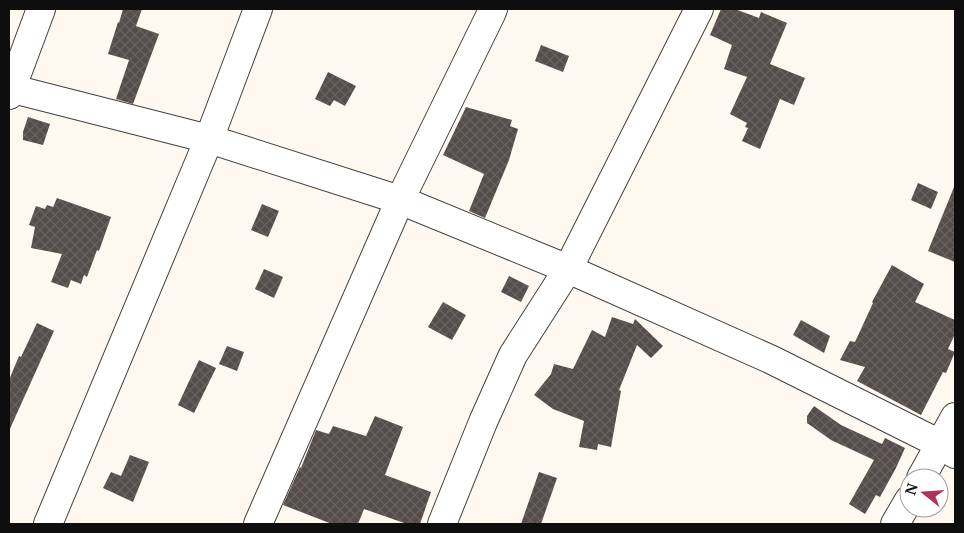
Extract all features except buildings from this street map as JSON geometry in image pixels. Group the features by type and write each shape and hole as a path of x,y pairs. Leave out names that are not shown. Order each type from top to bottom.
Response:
{"street":[{"path":"41,9 10,90 209,138 400,200 568,269 772,360 948,449"},
{"path":"48,524 209,138 258,9"},
{"path":"258,524 400,200 493,9"},
{"path":"442,524 483,422 514,355 568,269 700,9"},
{"path":"930,468 948,449 955,417"}]}
